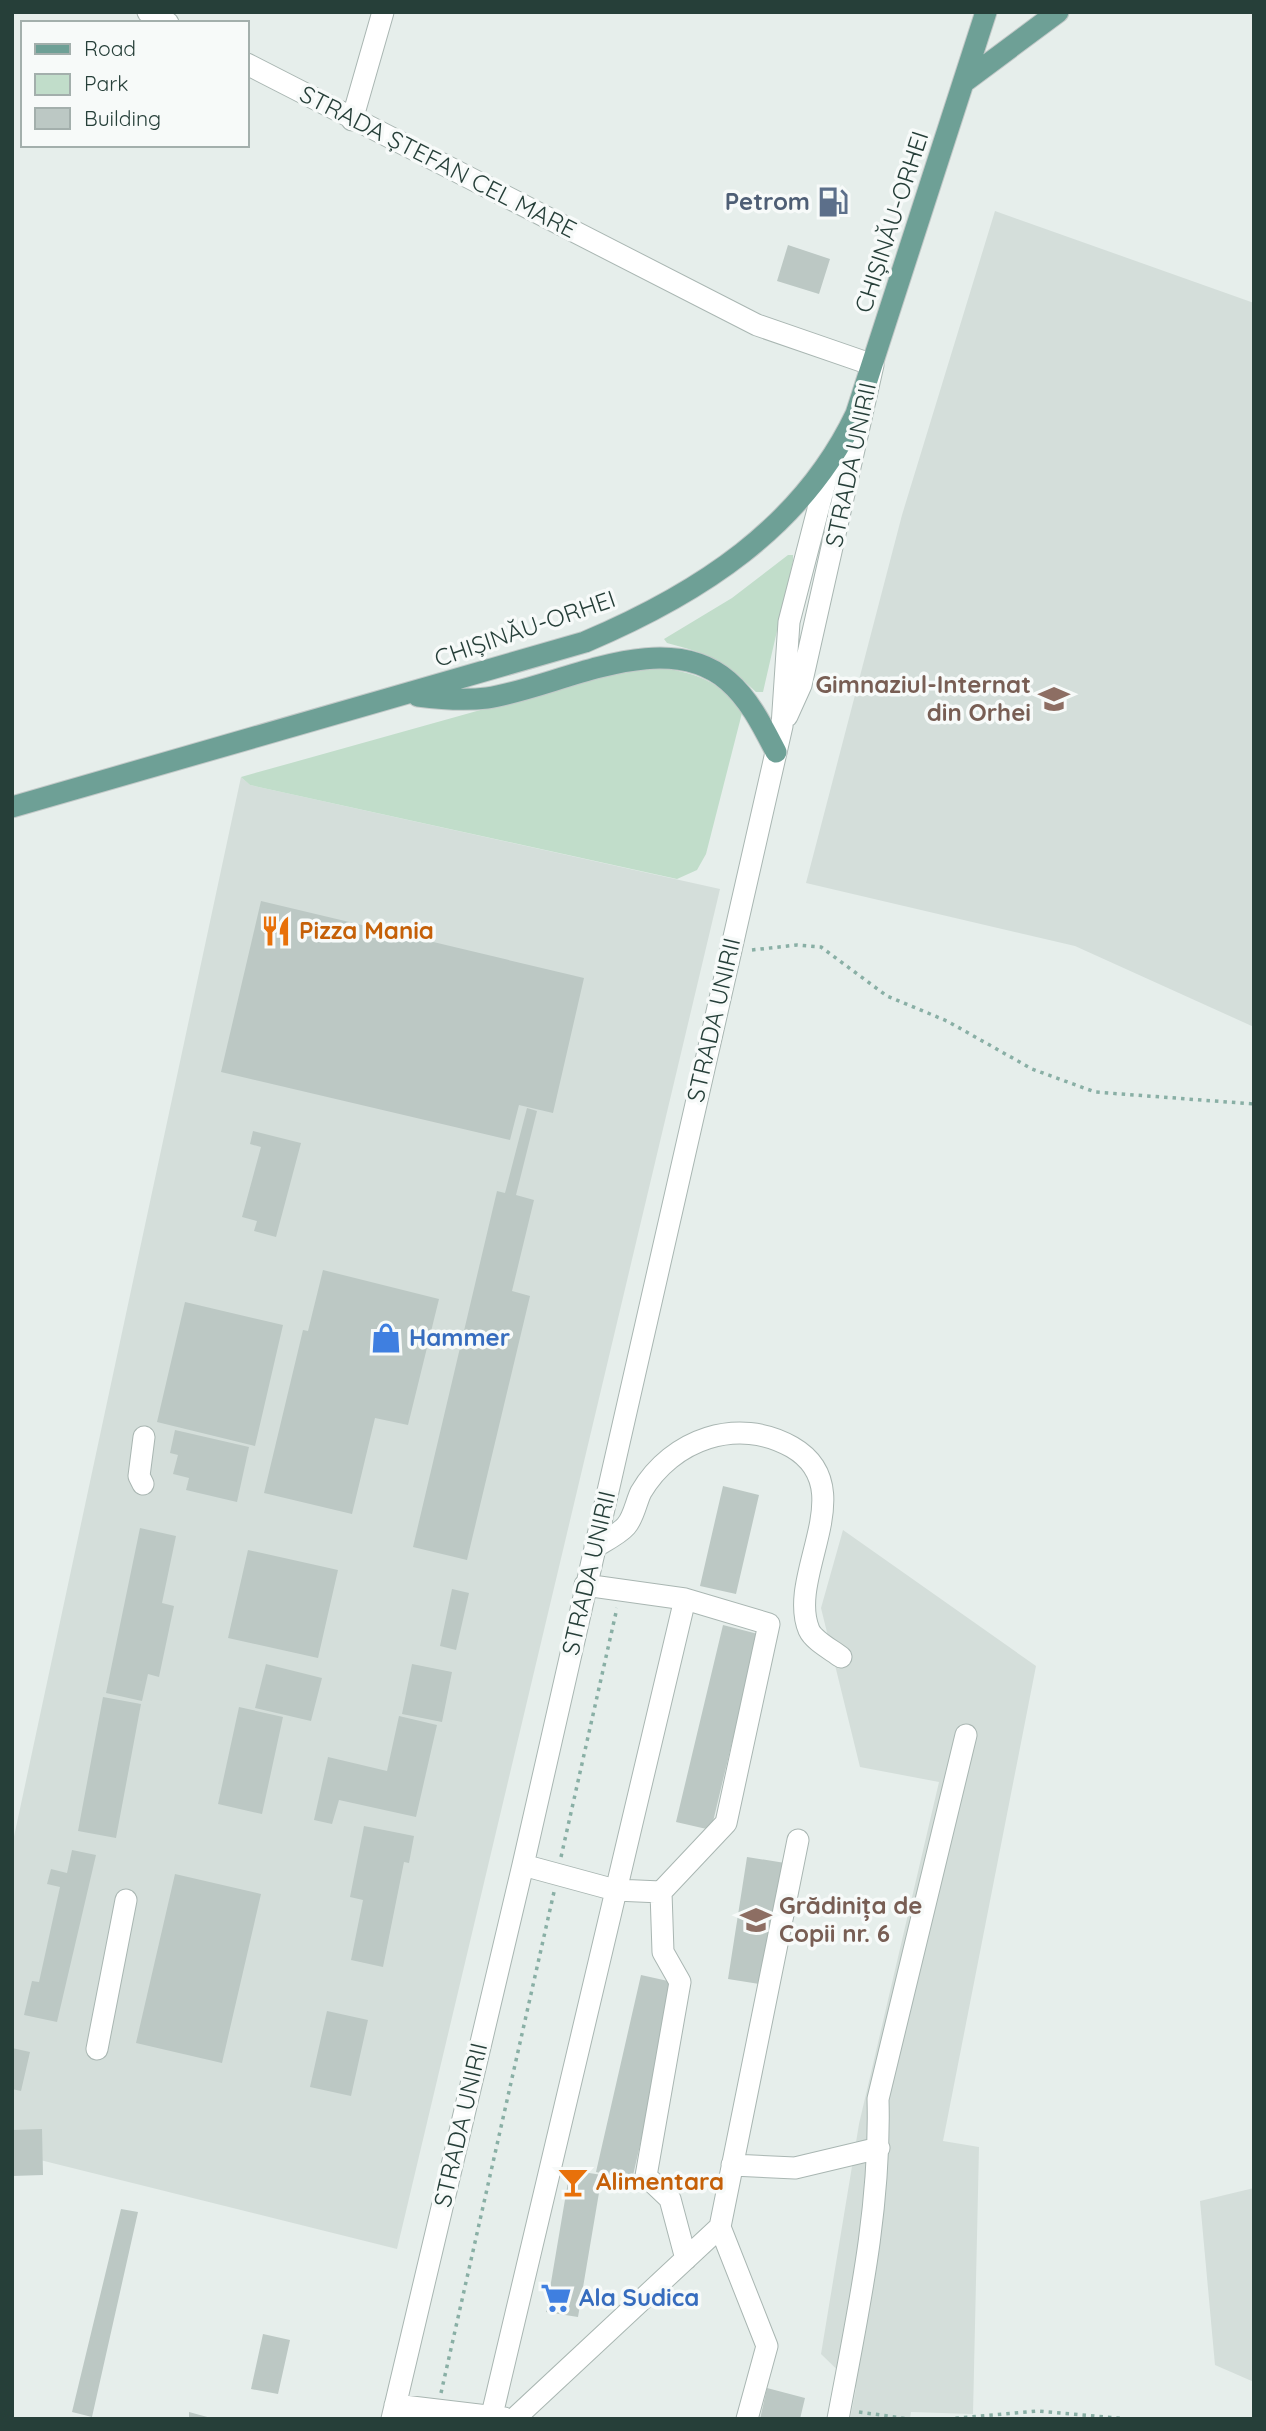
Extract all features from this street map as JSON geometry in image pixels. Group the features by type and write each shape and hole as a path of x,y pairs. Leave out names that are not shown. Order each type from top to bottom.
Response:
{"main road":[{"name":"CHIȘINĂU-ORHEI","path":"12,807 585,642 634,621 686,591 768,532 816,491 856,414 986,12"},
{"path":"964,82 1058,12"},
{"path":"408,695 455,701 489,697 635,659 688,663 726,679 741,694 776,752"}],"street":[{"path":"148,12 164,21"},
{"path":"352,120 383,12"},
{"name":"STRADA ȘTEFAN CEL MARE","path":"248,65 757,326 873,365"},
{"name":"STRADA UNIRII","path":"782,726 801,685 839,526 873,365"},
{"path":"816,491 836,503 839,526"},
{"name":"STRADA UNIRII","path":"394,2412 523,1865 782,726 789,621 816,491"},
{"path":"595,1547 626,1526 642,1492 657,1470 684,1447 715,1434 742,1432 774,1438 795,1448 818,1472 824,1499 804,1611 810,1633 841,1657"},
{"path":"143,1484 139,1476 144,1437"},
{"path":"585,1585 685,1599 769,1624 726,1824 661,1892 663,1952 680,1982 646,2176 670,2199 686,2259"},
{"path":"394,2412 436,2412 496,2418 615,1890 685,1599"},
{"path":"839,2414 871,2246 879,2148 878,2099 966,1735"},
{"path":"747,2419 767,2346 720,2227 798,1840"},
{"path":"523,1865 558,1872 615,1890 661,1892"},
{"path":"97,2049 126,1900"},
{"path":"732,2165 795,2168 879,2148"},
{"path":"514,2419 720,2227"}],"path":[{"path":"729,952 797,945 821,947 887,996 947,1021 1032,1069 1095,1092 1254,1104"},
{"path":"436,2412 621,1590"},
{"path":"947,2419 1037,2412 1128,2419"},
{"path":"839,2414 909,2419"}],"shaded area":[{"name":"Gimnaziul-Internat din Orhei","path":"995,211 1254,303 1254,1027 1075,946 806,883 902,515"},
{"path":"241,777 250,785 720,889 397,2249 12,2153 12,1846"},
{"path":"843,1530 1036,1666 943,2141 979,2147 973,2414 911,2412 910,2419 850,2419 856,2388 821,2354 859,2124 939,1782 860,1767 821,1608"},
{"path":"1254,2188 1254,2382 1215,2365 1200,2201"}],"green space":[{"path":"788,555 793,555 793,561 763,692 756,692 716,660 667,643 664,639 732,598"},
{"path":"657,666 706,680 724,692 742,713 706,854 697,870 677,879 250,785 241,777 627,669"}],"building":[{"path":"788,245 830,259 819,294 777,281"},
{"path":"261,901 584,978 553,1113 519,1105 510,1140 221,1072"},
{"path":"527,1108 537,1111 516,1195 534,1200 512,1291 530,1296 467,1560 413,1547 497,1191 505,1193"},
{"path":"253,1131 301,1143 276,1237 254,1231 257,1221 242,1217 261,1147 250,1144"},
{"path":"323,1270 439,1299 408,1425 375,1418 352,1514 264,1493 303,1330 308,1331"},
{"path":"185,1302 283,1325 255,1446 157,1422"},
{"path":"175,1430 249,1447 237,1502 186,1490 189,1478 173,1474 178,1455 170,1453"},
{"path":"723,1486 759,1495 736,1594 700,1586"},
{"path":"140,1528 176,1536 162,1603 174,1606 159,1677 148,1674 142,1701 106,1693"},
{"path":"248,1550 338,1570 318,1658 228,1638"},
{"path":"452,1589 469,1593 456,1650 440,1646"},
{"path":"723,1625 758,1634 711,1830 676,1822"},
{"path":"266,1664 322,1678 311,1721 255,1708"},
{"path":"412,1664 452,1672 442,1722 402,1714"},
{"path":"103,1697 141,1704 116,1838 78,1831"},
{"path":"239,1707 283,1717 262,1814 218,1804"},
{"path":"399,1716 437,1725 416,1817 339,1800 332,1824 314,1820 328,1757 387,1771"},
{"path":"364,1826 414,1836 409,1863 404,1862 383,1967 351,1960 363,1900 350,1897"},
{"path":"72,1850 96,1855 57,2022 24,2015 32,1981 39,1982 60,1887 47,1884 51,1869 67,1873"},
{"path":"747,1857 785,1863 765,1985 728,1979"},
{"path":"175,1874 261,1894 222,2063 136,2043"},
{"path":"641,1975 677,1983 632,2180 596,2172"},
{"path":"327,2011 368,2020 351,2096 310,2087"},
{"path":"12,2048 30,2052 21,2091 12,2089"},
{"path":"42,2129 43,2175 12,2176 12,2130"},
{"path":"570,2170 602,2175 578,2317 546,2312"},
{"path":"121,2209 138,2212 92,2417 72,2412"},
{"path":"263,2334 290,2340 278,2394 251,2389"},
{"path":"767,2388 805,2398 800,2419 760,2419"},
{"path":"189,2412 211,2418 211,2419 189,2419"}],"place":[{"name":"Petrom","path":"833,202"},
{"name":"Gimnaziul-Internat din Orhei","path":"1054,699"},
{"name":"Pizza Mania","path":"276,931"},
{"name":"Hammer","path":"386,1338"},
{"name":"Grădinița de Copii nr. 6","path":"756,1920"},
{"name":"Alimentara","path":"573,2182"},
{"name":"Ala Sudica","path":"556,2298"}]}
